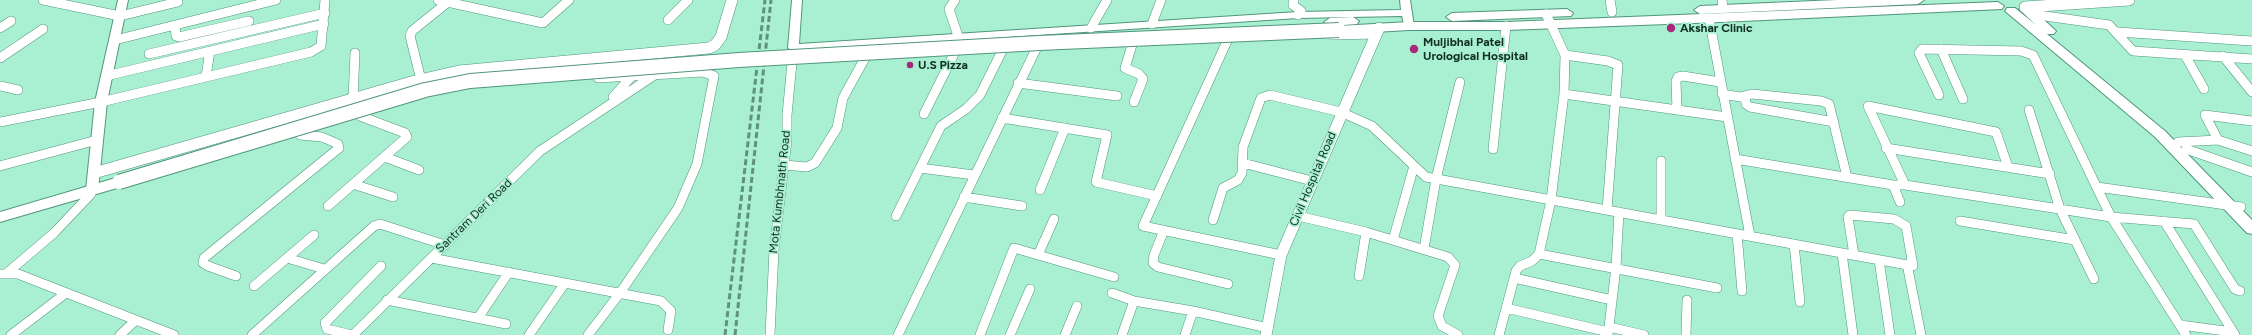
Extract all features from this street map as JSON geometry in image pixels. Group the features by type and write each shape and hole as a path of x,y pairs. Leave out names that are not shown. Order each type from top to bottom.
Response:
{"main road":[{"path":"93,184 100,102 123,0"},
{"path":"796,0 793,48 958,36 1298,15 1408,19 1506,26 1611,6 1995,3 2011,10 2160,134 2235,206 2252,219"},
{"path":"1405,0 1408,19"},
{"path":"0,208 118,178 425,90 470,81 739,60 1334,26 1408,19 1709,18 1918,0"},
{"path":"2011,10 2025,7 2182,146 2235,206 2252,229"},
{"path":"1334,26 1377,31 1408,19"},
{"path":"0,217 93,184"}],"street":[{"path":"43,0 120,16 178,2"},
{"path":"115,40 276,0"},
{"path":"0,122 100,102 316,50 321,46 326,0"},
{"path":"438,0 543,22 569,0"},
{"path":"668,20 688,0"},
{"path":"4,273 59,228 93,184 353,99 459,71 709,48 721,37 732,0"},
{"path":"955,0 950,9 958,36"},
{"path":"1091,28 1107,0"},
{"path":"1152,24 1161,0"},
{"path":"1294,0 1293,5 1301,11 1298,15"},
{"path":"2025,7 2062,0"},
{"path":"2025,7 2129,0"},
{"path":"421,80 410,36 412,31 448,2"},
{"path":"2025,7 2109,24 2118,32 2133,51 2252,59"},
{"path":"148,54 325,13"},
{"path":"1709,18 1722,94 1750,236"},
{"path":"1499,335 1514,278 1520,266 1532,261 1539,254 1551,200 1564,94 1565,55 1548,19"},
{"path":"0,28 11,21"},
{"path":"175,26 176,36 179,37 249,21"},
{"path":"106,76 324,24"},
{"path":"1493,150 1506,26"},
{"path":"0,58 43,29"},
{"path":"792,62 1377,31"},
{"name":"Civil Hospital Road","path":"1267,331 1281,255 1377,31"},
{"path":"2118,32 2252,42"},
{"path":"1228,39 1144,226 1281,255"},
{"path":"1132,45 1125,68 1143,76 1134,102"},
{"name":"Mota Kumbhnath Road","path":"770,335 774,250 784,165 793,48"},
{"path":"898,335 1018,83 1036,49"},
{"path":"1939,96 1919,50 1941,49 2021,51 2033,55 2111,217 2186,335"},
{"path":"1941,49 1963,99"},
{"name":"Santram Deri Road","path":"352,335 540,151 604,107 693,50"},
{"path":"206,76 210,51"},
{"path":"896,216 941,126 966,109 980,96 1002,51"},
{"path":"353,99 356,53"},
{"path":"924,114 954,54"},
{"path":"1565,55 1608,61 1618,65 1607,210"},
{"path":"2184,55 2204,89"},
{"path":"2223,56 2252,92"},
{"path":"784,165 807,167 815,163 836,128 841,115 844,98 864,58"},
{"path":"93,184 300,135 424,97 467,88 703,72 714,76 697,164 678,208 620,293 588,335"},
{"name":"Santram Deri Road","path":"604,107 632,76"},
{"path":"1677,110 1676,81 1678,77 1683,76 1720,82"},
{"path":"1424,249 1436,179 1460,82"},
{"path":"1018,83 1117,96"},
{"path":"0,86 18,90"},
{"path":"1564,94 1727,117"},
{"path":"1722,94 1745,96 1752,94 1821,101 1831,106 1846,177"},
{"path":"1213,220 1223,188 1238,180 1242,173 1242,147 1261,98 1265,95 1341,112 1372,126 1426,177 1913,266 1906,226 1894,219 1850,215 1848,217 1854,255"},
{"path":"1745,96 1746,104 1750,107 1834,122"},
{"path":"1905,185 1886,148 1868,106 1996,132 2008,167"},
{"path":"2029,110 2060,209 2094,279"},
{"path":"2218,140 2205,115 2252,121"},
{"path":"328,206 407,137 404,133 360,116"},
{"path":"1002,118 1107,135 1096,182 1157,196"},
{"path":"1040,190 1065,128"},
{"path":"236,276 208,266 203,262 204,258 209,252 339,148 338,144 322,137 300,135"},
{"path":"0,166 97,140"},
{"path":"2182,146 2218,140 2252,151"},
{"path":"2182,146 2252,172"},
{"path":"1886,148 2050,174"},
{"path":"385,157 419,170"},
{"path":"1735,159 1893,185 1905,185 2111,217 2194,224 2235,289 2240,291"},
{"path":"1661,161 1661,220"},
{"path":"1243,163 1312,181"},
{"path":"1393,240 1414,166"},
{"path":"920,168 974,175"},
{"path":"353,184 393,197"},
{"path":"1893,185 1900,202"},
{"path":"2097,187 2235,206"},
{"path":"964,197 1022,206"},
{"path":"1608,331 1616,267 1619,212"},
{"path":"1298,216 1366,232 1448,257 1455,265 1438,316 1442,326 1458,335"},
{"path":"1038,255 1054,219"},
{"path":"1960,221 2075,240"},
{"path":"2164,221 2234,334"},
{"path":"252,335 367,230 380,224 445,244"},
{"path":"1164,230 1154,255 1153,263 1158,267 1228,284"},
{"path":"1359,276 1366,232"},
{"path":"1737,234 1742,291"},
{"path":"254,286 314,235"},
{"path":"1794,244 1800,302"},
{"path":"980,335 1014,248 1114,277"},
{"path":"1842,253 1852,335"},
{"path":"1539,254 1616,267 1717,288"},
{"path":"287,258 324,269"},
{"path":"431,258 649,298 667,305 670,311 668,330"},
{"path":"1879,260 1890,335"},
{"path":"1907,264 1921,335"},
{"path":"352,335 327,329 325,323 381,266"},
{"path":"478,318 509,272"},
{"path":"4,273 18,274 173,335"},
{"path":"1514,278 1612,300"},
{"path":"529,335 565,283"},
{"path":"1010,335 1030,289"},
{"path":"11,335 66,293"},
{"path":"1112,294 1134,301 1193,311 1267,331"},
{"path":"387,300 506,324"},
{"path":"1686,335 1687,300"},
{"path":"1122,335 1134,301"},
{"path":"1065,335 1077,306"},
{"path":"1506,308 1608,331 1644,335"},
{"path":"1185,335 1193,311"},
{"path":"120,335 136,320"},
{"path":"2180,325 2234,334"}],"railway":[{"path":"725,335 765,0"},
{"path":"735,335 771,0"}],"place":[{"name":"Akshar Clinic","path":"1671,28"},
{"name":"Muljibhai Patel Urological Hospital","path":"1414,49"},
{"name":"U.S Pizza","path":"910,65"}]}
